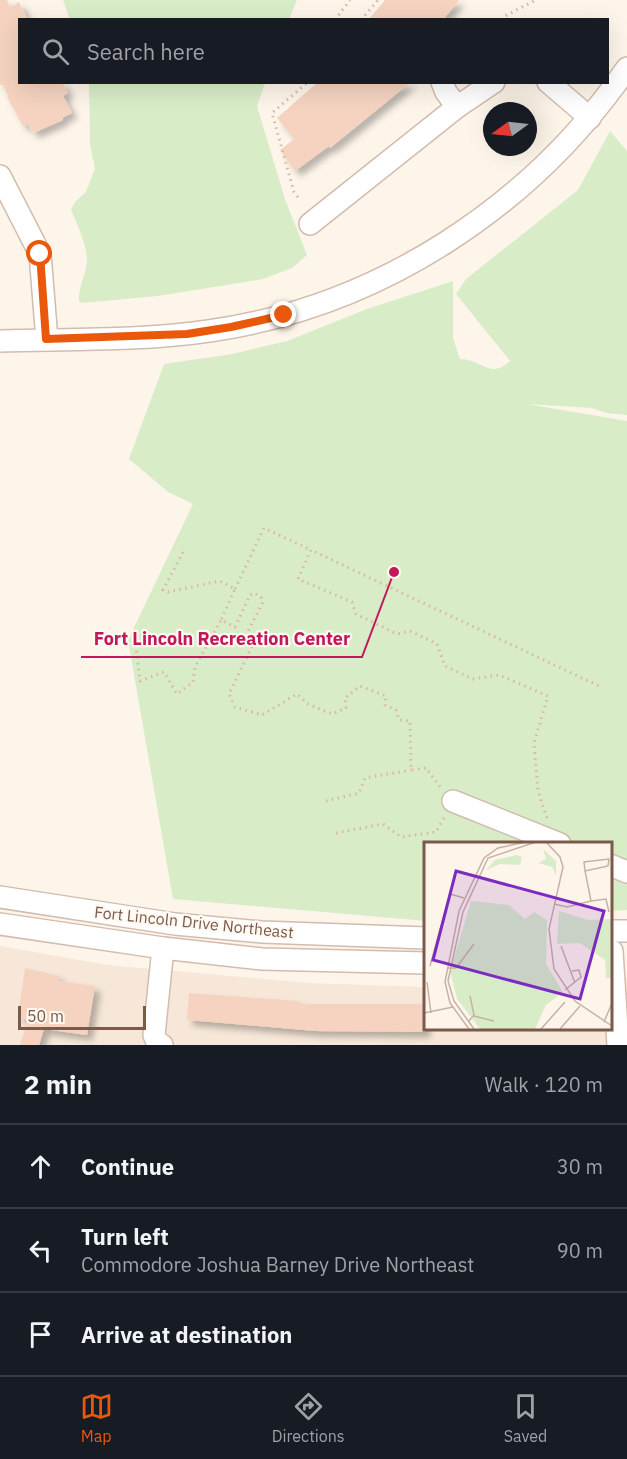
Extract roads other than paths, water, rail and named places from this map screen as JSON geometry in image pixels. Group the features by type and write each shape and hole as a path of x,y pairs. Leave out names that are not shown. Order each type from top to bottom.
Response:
{"street":[{"path":"0,341 154,337 220,330 284,315 361,288 431,252 489,214 542,169 590,118 627,68"},
{"path":"443,84 457,107"},
{"path":"310,224 457,107 491,84"},
{"path":"550,84 590,118"},
{"path":"0,176 40,254 46,339"},
{"path":"453,801 556,842"},
{"path":"612,866 627,872"},
{"name":"Fort Lincoln Drive Northeast","path":"0,897 175,924 262,932 424,938"},
{"name":"Fort Lincoln Drive Northeast","path":"0,924 163,948 262,959 424,963"},
{"path":"618,1045 615,946 627,931"},
{"path":"162,1045 157,1042 154,1035 163,948"}],"place":[{"name":"Fort Lincoln Recreation Center","path":"394,572"}]}
